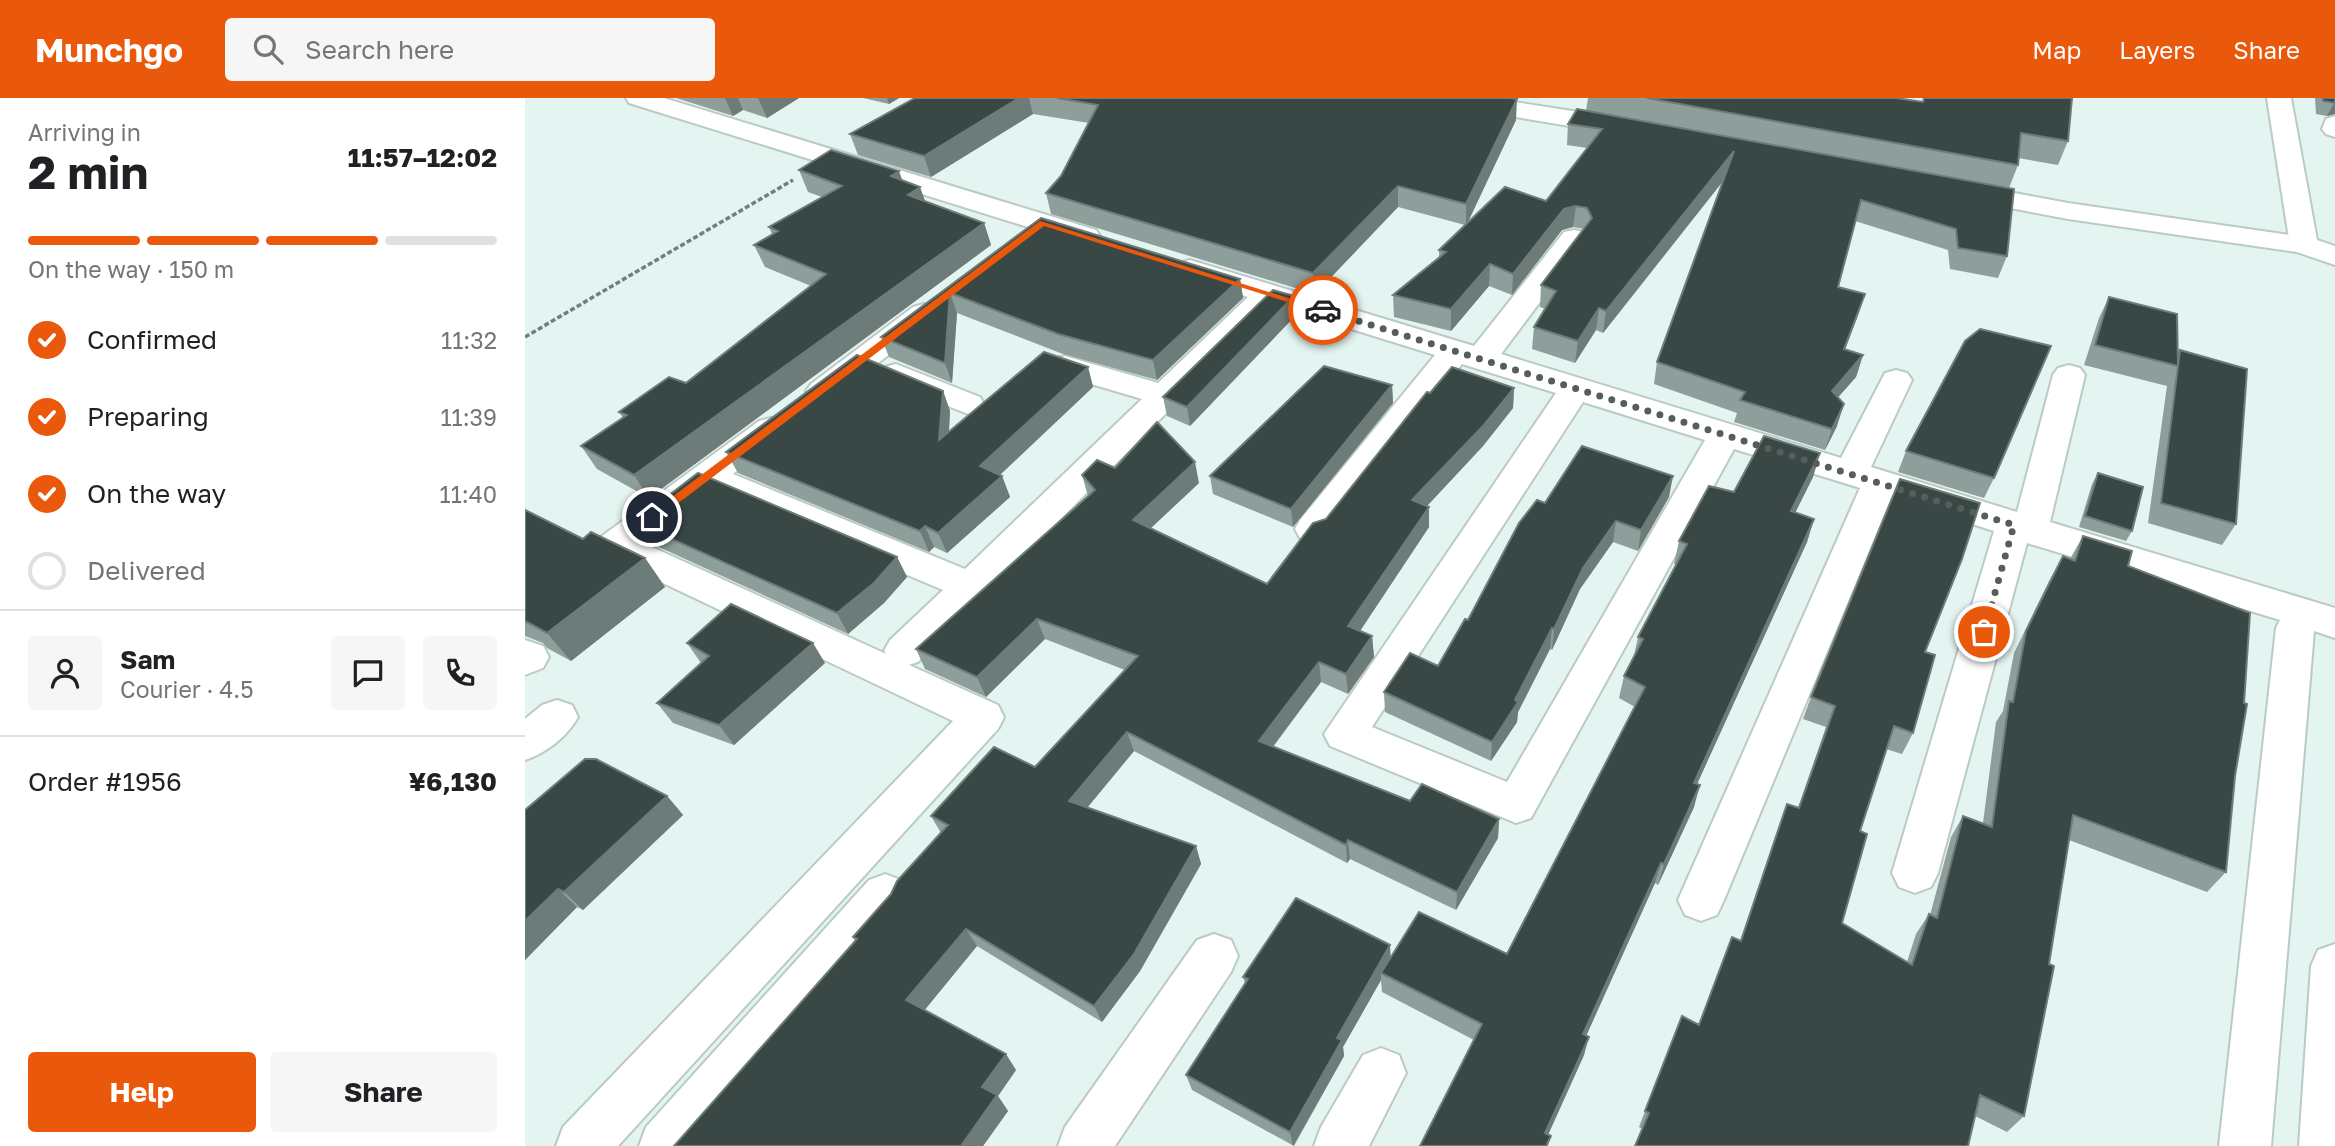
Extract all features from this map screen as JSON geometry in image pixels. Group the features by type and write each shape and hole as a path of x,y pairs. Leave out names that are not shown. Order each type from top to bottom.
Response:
{"street":[{"path":"638,98 844,150 1043,223 1109,243"},
{"path":"1442,98 1562,107 1642,130"},
{"path":"2279,98 2304,245"},
{"path":"1930,185 2068,211 2304,245 2335,256"},
{"path":"1011,247 1043,223"},
{"path":"1313,529 1574,238"},
{"path":"1162,260 2022,528 2315,626 2245,1146"},
{"path":"904,651 1269,293"},
{"path":"582,1146 983,717 615,545 947,296"},
{"path":"862,360 968,404"},
{"path":"1065,366 1164,396"},
{"path":"1915,873 2069,375"},
{"path":"1701,900 1825,605 1896,380"},
{"path":"1575,389 1345,734 1516,805 1724,436"},
{"path":"708,477 970,586"},
{"path":"525,743 557,717"},
{"path":"665,1146 885,895"},
{"path":"1083,1146 1214,956"},
{"path":"2325,1146 2335,965"},
{"path":"1341,1146 1381,1073"}],"path":[{"path":"525,337 844,150"}],"building":[{"path":"915,98 1019,98 924,156 850,134"},
{"path":"1057,98 1517,99 1466,204 1398,186 1313,273 1046,193 1061,176 1098,105"},
{"path":"1647,98 1896,98 1923,102 1924,98 2072,98 2068,141 2021,133 2018,165"},
{"path":"2323,98 2335,98 2335,103 2323,101"},
{"path":"1577,109 2014,189 2007,256 1958,248 1956,229 1861,200 1838,287 1865,294 1844,349 1863,355 1832,391 1844,404 1832,429 1740,400 1745,392 1657,362 1734,151 1606,311 1599,308 1578,341 1534,327 1556,291 1541,285 1592,218 1587,208 1576,206 1564,209 1513,274 1490,264 1451,309 1393,295 1446,252 1439,250 1505,187 1546,201 1602,129 1568,124"},
{"path":"831,150 899,171 891,176 920,187 908,195 984,223 634,475 581,446 627,415 619,412 669,377 686,383 826,274 754,245 778,231 769,227 842,186 799,170"},
{"path":"1041,218 1240,279 1153,360 1058,334 950,293 945,363 881,337"},
{"path":"1273,290 1294,296 1187,407 1163,397"},
{"path":"2109,297 2177,314 2178,366 2095,345"},
{"path":"1980,329 2051,346 1994,478 1906,451 1965,341"},
{"path":"2180,350 2247,369 2236,524 2161,503"},
{"path":"1044,352 1088,367 980,466 1002,476 938,533 925,526 920,531 726,452 857,355 943,391 939,440"},
{"path":"1324,366 1392,385 1291,509 1210,476"},
{"path":"1452,367 1514,388 1484,425 1412,500 1429,507 1348,626 1372,636 1346,674 1319,662 1259,741 1410,801 1422,784 1499,819 1457,892 1348,840 1346,845 1127,732 1069,801 1196,846 1134,954 1094,1006 966,929 906,1000 1006,1054 982,1087 997,1095 961,1146 674,1146 857,939 853,937 891,894 897,881 948,825 931,816 994,747 1035,767 1138,656 1037,619 977,677 916,649 1095,490 1082,475 1097,460 1115,468 1157,422 1195,462 1133,520 1267,584 1313,523 1326,519 1427,392 1430,393"},
{"path":"1764,436 1820,453 1791,511 1814,519 1694,783 1700,785 1664,864 1661,863 1583,1034 1589,1037 1545,1133 1551,1136 1546,1146 1420,1146 1482,1024 1381,973 1419,912 1507,954 1645,687 1624,676 1643,639 1638,637 1687,544 1679,541 1709,486 1734,492"},
{"path":"1582,446 1673,476 1641,530 1616,521 1583,568 1554,629 1552,628 1515,700 1518,702 1492,742 1384,692 1410,653 1438,666 1465,619 1468,620 1519,523 1537,500 1545,503"},
{"path":"698,473 897,557 874,583 837,613 634,522"},
{"path":"2098,473 2143,487 2132,531 2085,516"},
{"path":"1900,479 1980,503 1962,559 1925,652 1935,655 1913,733 1894,726 1860,831 1867,834 1842,923 1912,965 1929,914 1937,918 1963,816 1992,827 2009,701 2013,702 2026,631 2063,556 2075,561 2083,536 2132,551 2128,566 2250,613 2244,703 2247,704 2235,776 2226,872 2073,815 2049,964 2054,966 2024,1116 1980,1095 1968,1146 1635,1146 1649,1113 1645,1111 1682,1016 1699,1025 1732,937 1741,941 1787,804 1799,808 1835,706 1811,697"},
{"path":"525,510 583,539 591,532 645,558 547,633 525,621"},
{"path":"731,604 813,643 719,725 657,703 709,656 687,643"},
{"path":"585,759 596,759 667,796 564,892 558,889 525,921 525,810"},
{"path":"1296,898 1390,945 1337,1038 1342,1040 1290,1132 1186,1075 1248,979 1243,977"}],"way so far":[{"path":"1323,310 2014,525 1984,632"}],"route":[{"path":"652,517 1043,223 1323,310"}]}
